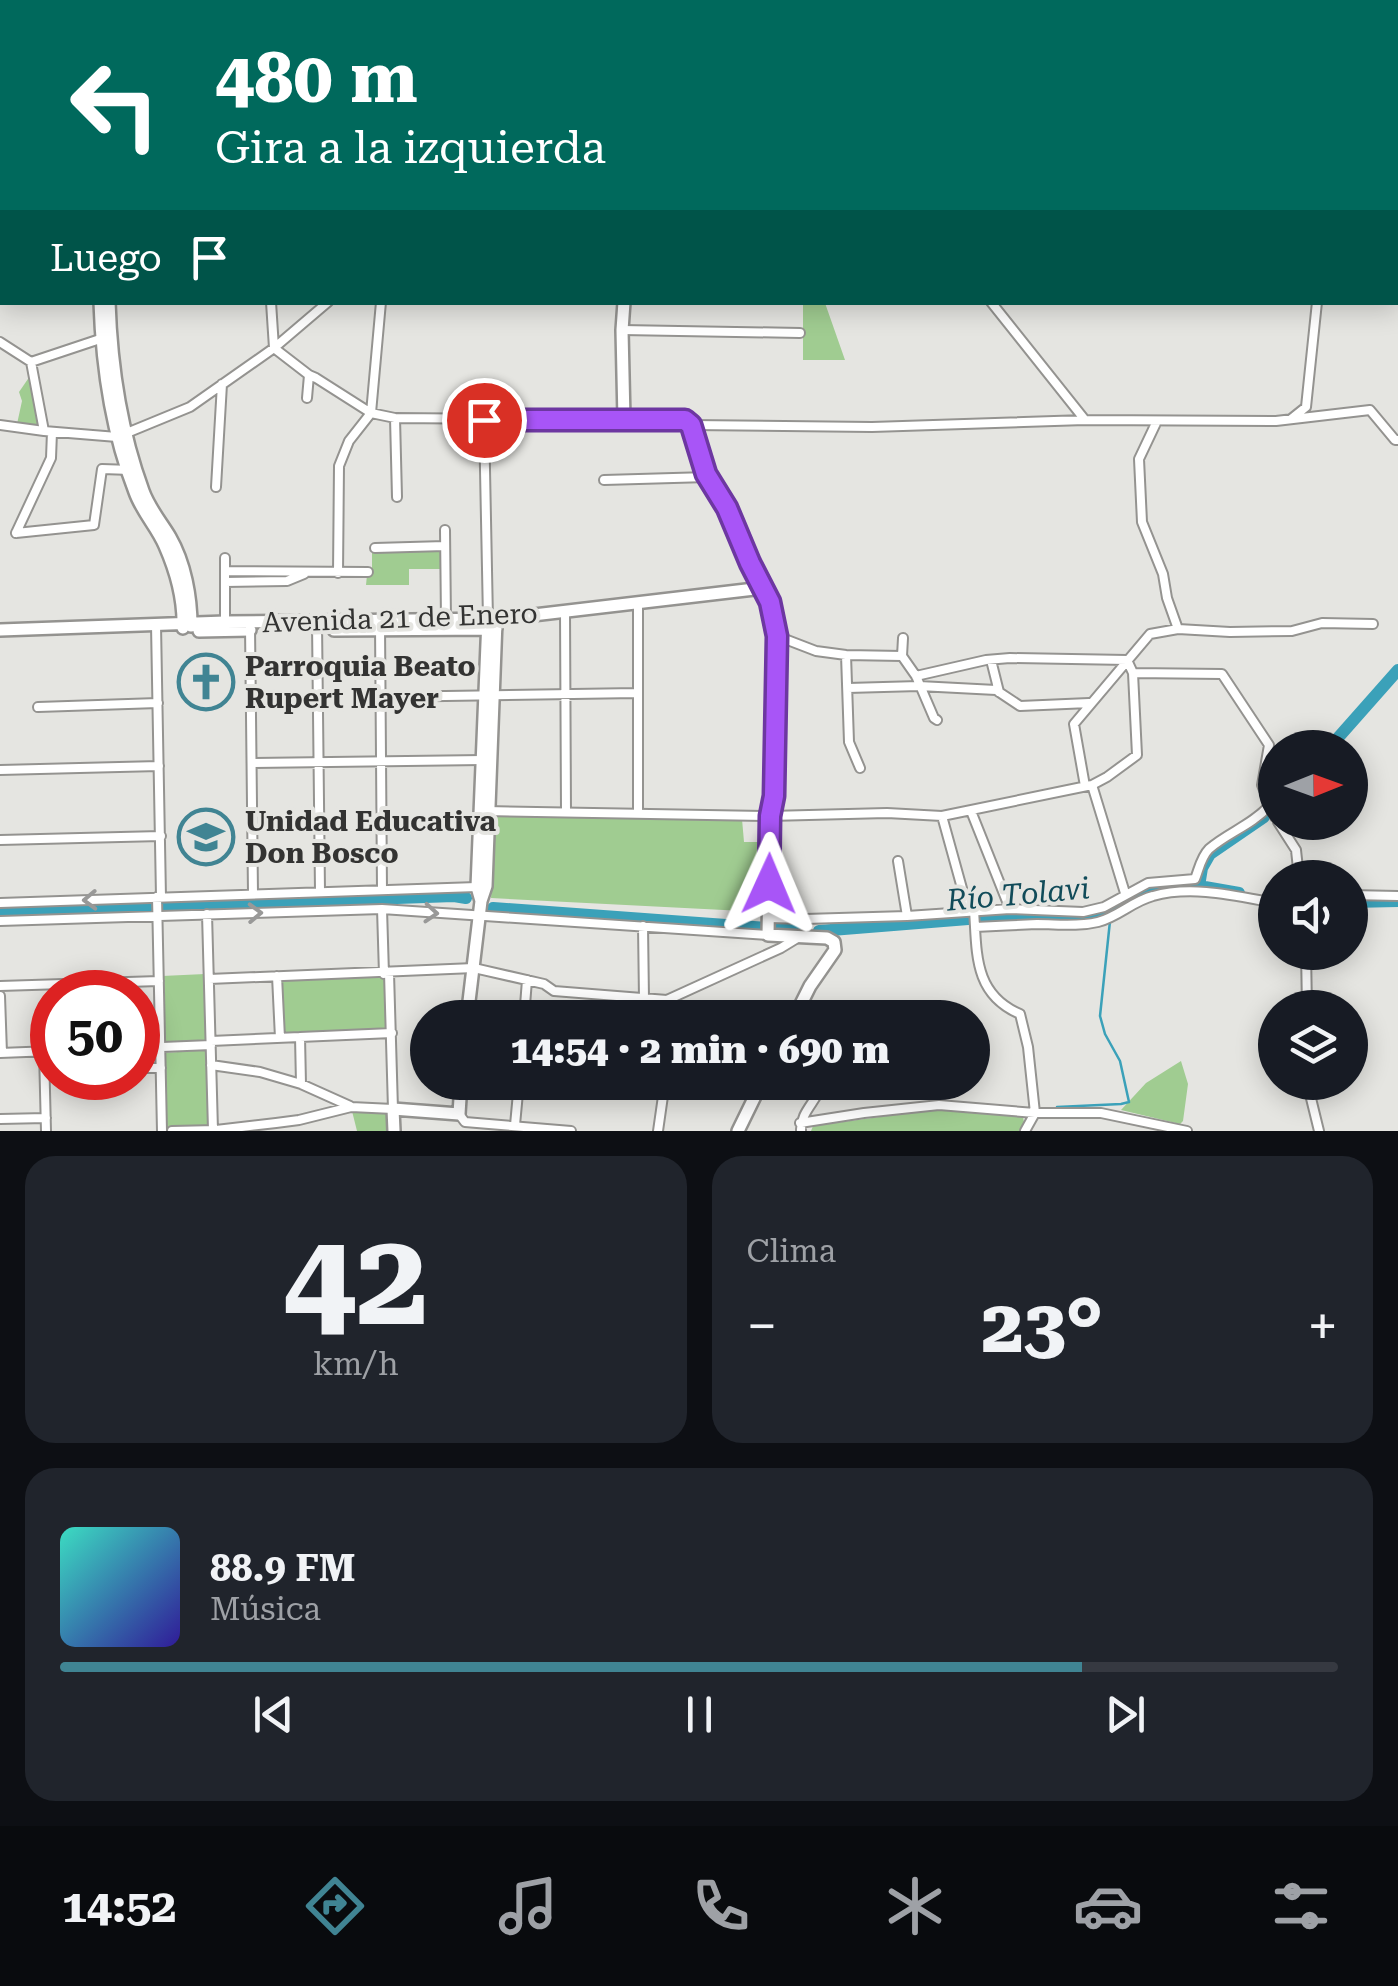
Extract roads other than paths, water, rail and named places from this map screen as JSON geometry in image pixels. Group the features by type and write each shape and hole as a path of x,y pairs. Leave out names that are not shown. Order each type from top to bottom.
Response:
{"main road":[{"path":"101,305 121,436 131,470 172,540 188,587 187,627"},
{"path":"106,337 109,305"},
{"path":"624,305 624,420 685,420 691,425 708,477 727,508 770,602 777,636 768,934 827,938 834,942 835,950 803,1000"},
{"name":"Avenida 21 de Enero","path":"0,630 156,625 492,624 763,588"},
{"name":"Avenida 21 de Enero","path":"380,625 446,620 492,624"},
{"path":"469,1000 480,915 492,624"},
{"path":"484,816 483,760 490,695"},
{"path":"394,1131 393,1109 458,1114 460,1100"},
{"path":"738,1131 753,1100"}],"street":[{"path":"271,305 274,348 370,414 395,418 624,420"},
{"path":"0,424 121,436 190,408 274,348 324,305"},
{"path":"338,573 339,466 350,441 370,414 380,305"},
{"path":"993,305 1084,420"},
{"path":"1291,419 1306,407 1317,305"},
{"path":"622,330 800,332"},
{"path":"31,362 106,337"},
{"path":"0,342 31,362 48,431 50,458 16,534 94,525 102,470 131,470"},
{"path":"308,375 308,398"},
{"path":"216,486 222,384"},
{"path":"691,425 872,428 1084,420 1190,422 1291,419 1370,410 1398,440"},
{"path":"395,418 397,497"},
{"path":"484,420 492,624"},
{"path":"1157,420 1139,459 1142,522 1163,574 1178,630"},
{"path":"604,480 708,477"},
{"path":"445,530 446,620"},
{"path":"375,548 446,546"},
{"path":"224,558 225,626"},
{"path":"225,571 368,572"},
{"path":"225,582 288,581 308,573"},
{"path":"638,602 638,813"},
{"path":"565,612 566,812"},
{"path":"1126,893 1089,785 1074,724 1126,660 1150,634 1178,630 1292,631 1322,623 1372,624"},
{"path":"156,625 161,836 159,970"},
{"path":"380,625 382,890"},
{"path":"250,627 254,894"},
{"path":"317,627 320,892"},
{"path":"777,636 816,652 902,656"},
{"path":"903,638 902,656 937,720"},
{"path":"846,655 849,742 860,768"},
{"path":"916,676 991,660 1126,660"},
{"path":"991,660 999,692"},
{"path":"382,826 566,812 942,816 1089,785 1138,755 1133,673 1126,660"},
{"path":"1133,673 1222,674 1259,730"},
{"path":"848,688 996,690 1020,706 1090,703"},
{"path":"380,697 637,693"},
{"path":"38,707 158,703"},
{"path":"252,764 483,760"},
{"path":"0,770 159,766"},
{"path":"971,811 1010,908"},
{"path":"942,816 972,910 980,972 1003,1006 1020,1014 1028,1046 1035,1113 1025,1131"},
{"path":"769,918 907,916 1010,908 1083,912 1104,907 1148,882 1195,879 1208,850 1258,817"},
{"path":"0,840 161,836"},
{"path":"898,861 907,916"},
{"path":"0,903 382,890 479,894"},
{"path":"975,927 1096,922 1152,896 1170,893 1212,892 1258,900"},
{"path":"1368,896 1398,896"},
{"path":"212,1065 260,1072 352,1106 393,1109 392,1033 382,909"},
{"path":"0,921 382,909 768,934"},
{"path":"207,914 215,1130"},
{"path":"667,1000 802,937 805,920"},
{"path":"209,979 474,968 544,984 554,991 644,1000 643,926"},
{"path":"277,976 280,1038"},
{"path":"526,1000 528,980"},
{"path":"0,986 30,985"},
{"path":"0,996 1,1053 30,1052"},
{"path":"162,1131 160,1047 392,1033"},
{"path":"300,1037 300,1084"},
{"path":"46,1131 47,1100"},
{"path":"515,1125 517,1100"},
{"path":"658,1131 663,1100"},
{"path":"800,1127 813,1100"},
{"path":"1311,1100 1319,1131"},
{"path":"800,1127 864,1113 939,1105 1035,1113 1101,1113 1187,1131"},
{"path":"172,1131 300,1120 352,1106"},
{"path":"458,1114 464,1122 571,1131"},
{"path":"22,1118 22,1131"},
{"path":"0,1119 46,1118"}],"waterway":[{"path":"1345,730 1398,670"},
{"path":"1199,886 1202,868 1210,854 1258,821"},
{"name":"Río Tolavi","path":"819,931 968,919 1089,919 1110,914 1150,892 1166,888 1199,886 1239,893"},
{"name":"Río Tolavi","path":"165,906 466,898"},
{"name":"Río Tolavi","path":"1368,902 1398,901"},
{"name":"Río Tolavi","path":"3,912 148,907"},
{"name":"Río Tolavi","path":"493,908 795,930"},
{"path":"1057,1107 1129,1102 1120,1061 1100,1016 1110,921"}],"place":[{"name":"Parroquia Beato Rupert Mayer","path":"206,682"},
{"name":"Unidad Educativa Don Bosco","path":"206,837"}]}
